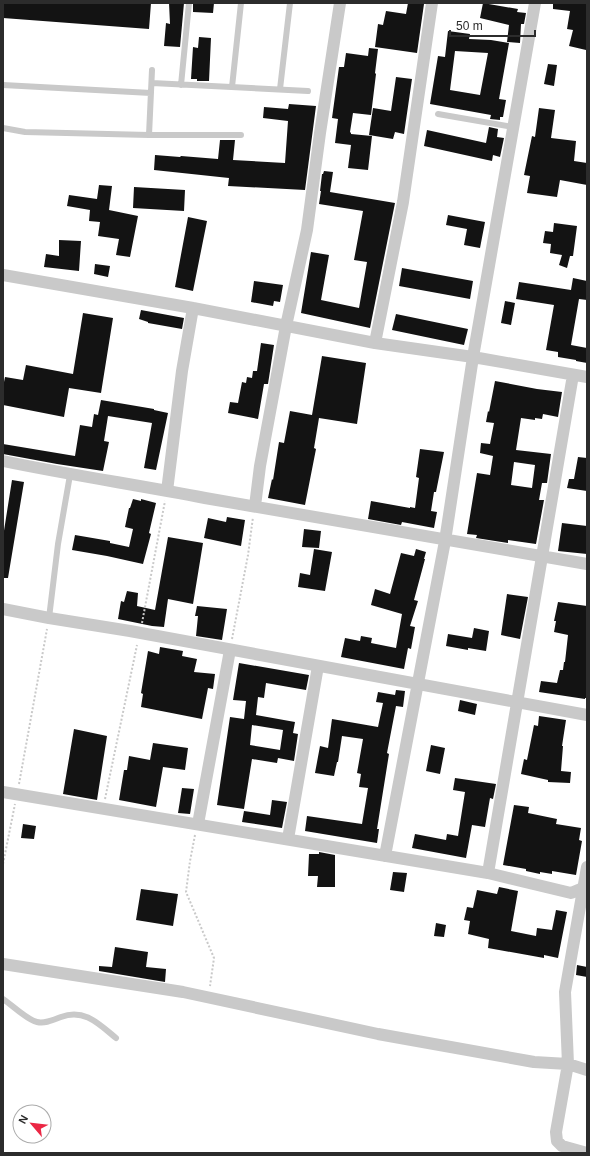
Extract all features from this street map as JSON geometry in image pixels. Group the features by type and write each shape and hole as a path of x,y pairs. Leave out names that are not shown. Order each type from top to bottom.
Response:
{"street":[{"path":"255,506 260,466 286,326 307,230 340,3"},
{"path":"376,343 403,202 432,3"},
{"path":"385,856 444,540 473,357 535,3"},
{"path":"3,275 193,308 376,343 473,357 587,377"},
{"path":"167,491 182,371 193,308"},
{"path":"488,873 573,375"},
{"path":"3,461 70,475 587,564"},
{"path":"3,608 49,618 140,633 587,715"},
{"path":"198,824 230,650"},
{"path":"288,839 318,666"},
{"path":"3,792 488,873 571,893 583,888"},
{"path":"587,867 565,992 568,1064 556,1132 557,1141 562,1146 587,1152"},
{"path":"3,964 183,992 378,1034 534,1062 568,1064 587,1070"}],"lane":[{"path":"181,85 189,3"},
{"path":"232,87 241,3"},
{"path":"280,89 290,3"},
{"path":"149,135 152,70"},
{"path":"152,83 308,91"},
{"path":"3,85 151,93"},
{"path":"438,114 513,126"},
{"path":"3,128 25,132 149,135 241,135"},
{"path":"49,618 58,544 70,475"},
{"path":"3,999 36,1022 45,1022 67,1015 83,1015 95,1021 116,1038"}],"path":[{"path":"104,808 167,491"},
{"path":"230,650 248,555 255,506"},
{"path":"3,864 49,618"},
{"path":"198,824 190,861 186,892 214,958 209,997"}],"building":[{"path":"3,3 151,3 149,29 3,18"},
{"path":"169,3 184,3 180,47 164,46 166,23 170,24"},
{"path":"193,3 214,3 213,13 193,12"},
{"path":"408,3 424,4 417,53 375,47 378,24 383,25 386,11 406,14"},
{"path":"483,3 518,9 517,12 526,13 524,24 521,24 520,43 507,42 509,25 480,18"},
{"path":"553,3 587,3 586,50 569,46 573,30 567,29 570,11 553,9"},
{"path":"448,31 470,34 469,39 509,43 499,99 506,100 503,117 500,117 500,120 490,119 491,115 430,104 438,56 445,57","holes":["455,51 488,53 480,95 450,90"]},
{"path":"199,37 211,38 209,81 197,81 197,79 191,79 193,47 198,48"},
{"path":"369,48 378,49 371,115 353,113 350,132 351,134 372,136 368,170 348,168 351,145 335,143 338,119 332,118 339,67 344,67 346,53 368,56"},
{"path":"548,64 557,65 554,86 544,84"},
{"path":"396,77 412,79 404,134 395,132 393,139 369,135 373,108 391,111"},
{"path":"289,104 316,106 305,190 228,186 229,178 154,170 155,155 218,159 220,140 235,140 233,160 285,163 288,121 263,118 264,107 288,109"},
{"path":"539,108 555,110 551,138 576,141 574,161 587,163 587,185 560,180 557,197 527,193 530,176 524,175 532,136 535,137"},
{"path":"489,127 498,129 497,137 504,138 500,157 493,155 492,161 424,146 427,130 486,143"},
{"path":"324,171 333,172 330,192 395,203 370,328 301,313 311,252 329,255 321,300 359,308 367,262 354,260 363,211 319,204 322,174"},
{"path":"99,185 112,186 109,210 138,216 130,257 116,255 119,239 98,236 100,222 89,221 90,210 67,206 69,195 97,199"},
{"path":"134,187 185,190 184,211 133,208"},
{"path":"448,215 485,222 480,248 464,245 467,229 446,225"},
{"path":"188,217 207,221 193,291 175,287"},
{"path":"554,223 577,226 573,256 570,256 567,268 559,265 562,255 550,253 551,244 543,243 545,231 553,232"},
{"path":"59,240 81,241 79,271 44,267 46,254 59,256"},
{"path":"95,264 110,266 108,277 94,274"},
{"path":"402,268 473,281 470,299 399,286"},
{"path":"573,278 587,281 587,300 579,299 571,345 587,348 587,363 558,357 558,352 546,350 554,305 516,299 519,282 571,290"},
{"path":"254,281 283,285 280,302 274,301 273,306 251,302"},
{"path":"505,301 515,303 511,325 501,323"},
{"path":"141,310 184,318 182,329 148,323 139,319"},
{"path":"83,313 113,318 101,393 69,388 64,417 3,405 3,387 5,377 23,380 26,365 73,374"},
{"path":"396,314 468,329 464,345 392,330"},
{"path":"261,343 274,345 268,384 264,384 258,419 228,413 230,402 238,403 242,382 246,383 247,377 252,378 253,371 257,371"},
{"path":"322,356 366,363 357,424 319,418 314,448 316,449 305,505 268,498 272,479 273,480 279,442 284,443 290,411 312,415"},
{"path":"495,381 562,392 558,417 543,414 542,419 535,418 535,420 521,418 516,450 551,454 547,483 542,483 539,500 544,500 536,544 508,540 508,543 476,538 477,535 467,534 477,473 490,475 493,456 480,453 481,443 490,444 494,423 486,422 488,411 489,412","holes":["514,462 535,465 532,488 511,485"]},
{"path":"101,400 154,409 168,413 156,470 144,468 152,423 108,416 104,441 109,442 103,471 3,454 3,444 75,456 80,425 92,427 94,414 98,415"},
{"path":"420,449 444,452 431,511 437,512 434,528 402,522 401,525 368,519 371,501 415,508 419,478 416,477"},
{"path":"578,457 587,458 587,491 567,488 569,479 574,479"},
{"path":"12,480 24,482 8,578 3,578 3,537"},
{"path":"133,499 141,501 141,499 156,503 149,533 151,534 143,564 72,550 75,535 110,541 110,543 129,547 133,529 125,527 129,508"},
{"path":"227,517 245,520 241,546 204,538 208,518 226,522"},
{"path":"562,523 587,526 587,554 558,551"},
{"path":"304,529 321,531 319,548 302,547"},
{"path":"168,537 203,543 193,604 168,599 164,627 118,619 121,601 124,602 127,591 138,593 137,606 155,610"},
{"path":"314,549 332,552 325,591 298,587 300,573 310,575"},
{"path":"416,549 426,552 414,600 418,601 410,626 415,627 411,649 408,648 404,669 341,657 345,638 360,641 361,636 372,638 371,643 396,648 402,614 371,605 375,589 390,594 401,553 414,556"},
{"path":"507,594 528,597 520,639 501,635"},
{"path":"558,602 587,606 587,698 585,699 539,692 541,681 557,683 560,670 563,670 565,662 568,635 554,632 556,621 554,621"},
{"path":"197,606 227,609 222,640 196,636 198,616 195,616"},
{"path":"474,628 489,631 486,651 468,648 468,650 446,646 448,634 472,638"},
{"path":"160,647 183,651 182,656 197,659 194,672 215,674 213,689 208,688 202,719 141,707 143,694 141,693 148,651 159,654"},
{"path":"239,663 309,675 306,690 266,683 264,698 258,697 256,715 295,722 293,733 298,734 294,761 278,758 277,763 252,759 244,809 217,805 230,717 244,719 246,701 233,700","holes":["252,725 283,730 280,750 250,745"]},
{"path":"396,690 405,691 403,707 396,706 387,753 389,754 377,829 379,829 377,843 305,831 307,816 362,824 368,788 359,787 361,774 357,773 363,739 342,736 334,776 315,773 320,746 328,748 332,719 378,727 383,703 376,702 378,692 395,695"},
{"path":"460,700 477,704 475,715 458,711"},
{"path":"539,716 566,720 562,746 561,771 571,772 570,783 548,782 548,780 521,774 524,759 527,760 534,725 538,726"},
{"path":"74,729 107,736 97,800 63,794"},
{"path":"153,743 188,748 185,770 163,767 156,807 119,800 124,770 127,770 129,756 150,760"},
{"path":"431,745 445,748 440,774 426,771"},
{"path":"455,778 496,784 493,799 490,798 485,827 472,825 466,858 412,848 415,834 446,840 447,834 458,836 465,792 453,790"},
{"path":"182,788 194,789 190,814 178,813"},
{"path":"272,800 287,802 282,828 242,822 244,811 270,815"},
{"path":"514,805 529,807 528,813 557,819 556,824 581,828 579,840 582,841 576,875 552,871 552,874 540,872 540,874 526,871 526,869 503,865"},
{"path":"23,824 36,826 34,839 21,838"},
{"path":"319,852 335,855 335,887 317,887 318,876 308,876 309,854 319,854"},
{"path":"393,872 407,873 404,892 390,890"},
{"path":"499,887 518,891 511,931 536,936 537,928 552,930 556,910 567,912 558,958 544,955 544,958 488,948 489,939 468,934 470,921 464,920 467,907 473,908 477,890 497,894"},
{"path":"141,889 178,894 173,926 136,920"},
{"path":"436,923 446,925 444,937 434,936"},
{"path":"115,947 148,952 146,967 166,969 165,982 99,971 99,966 112,967"},
{"path":"577,965 587,967 587,977 576,975"}]}
